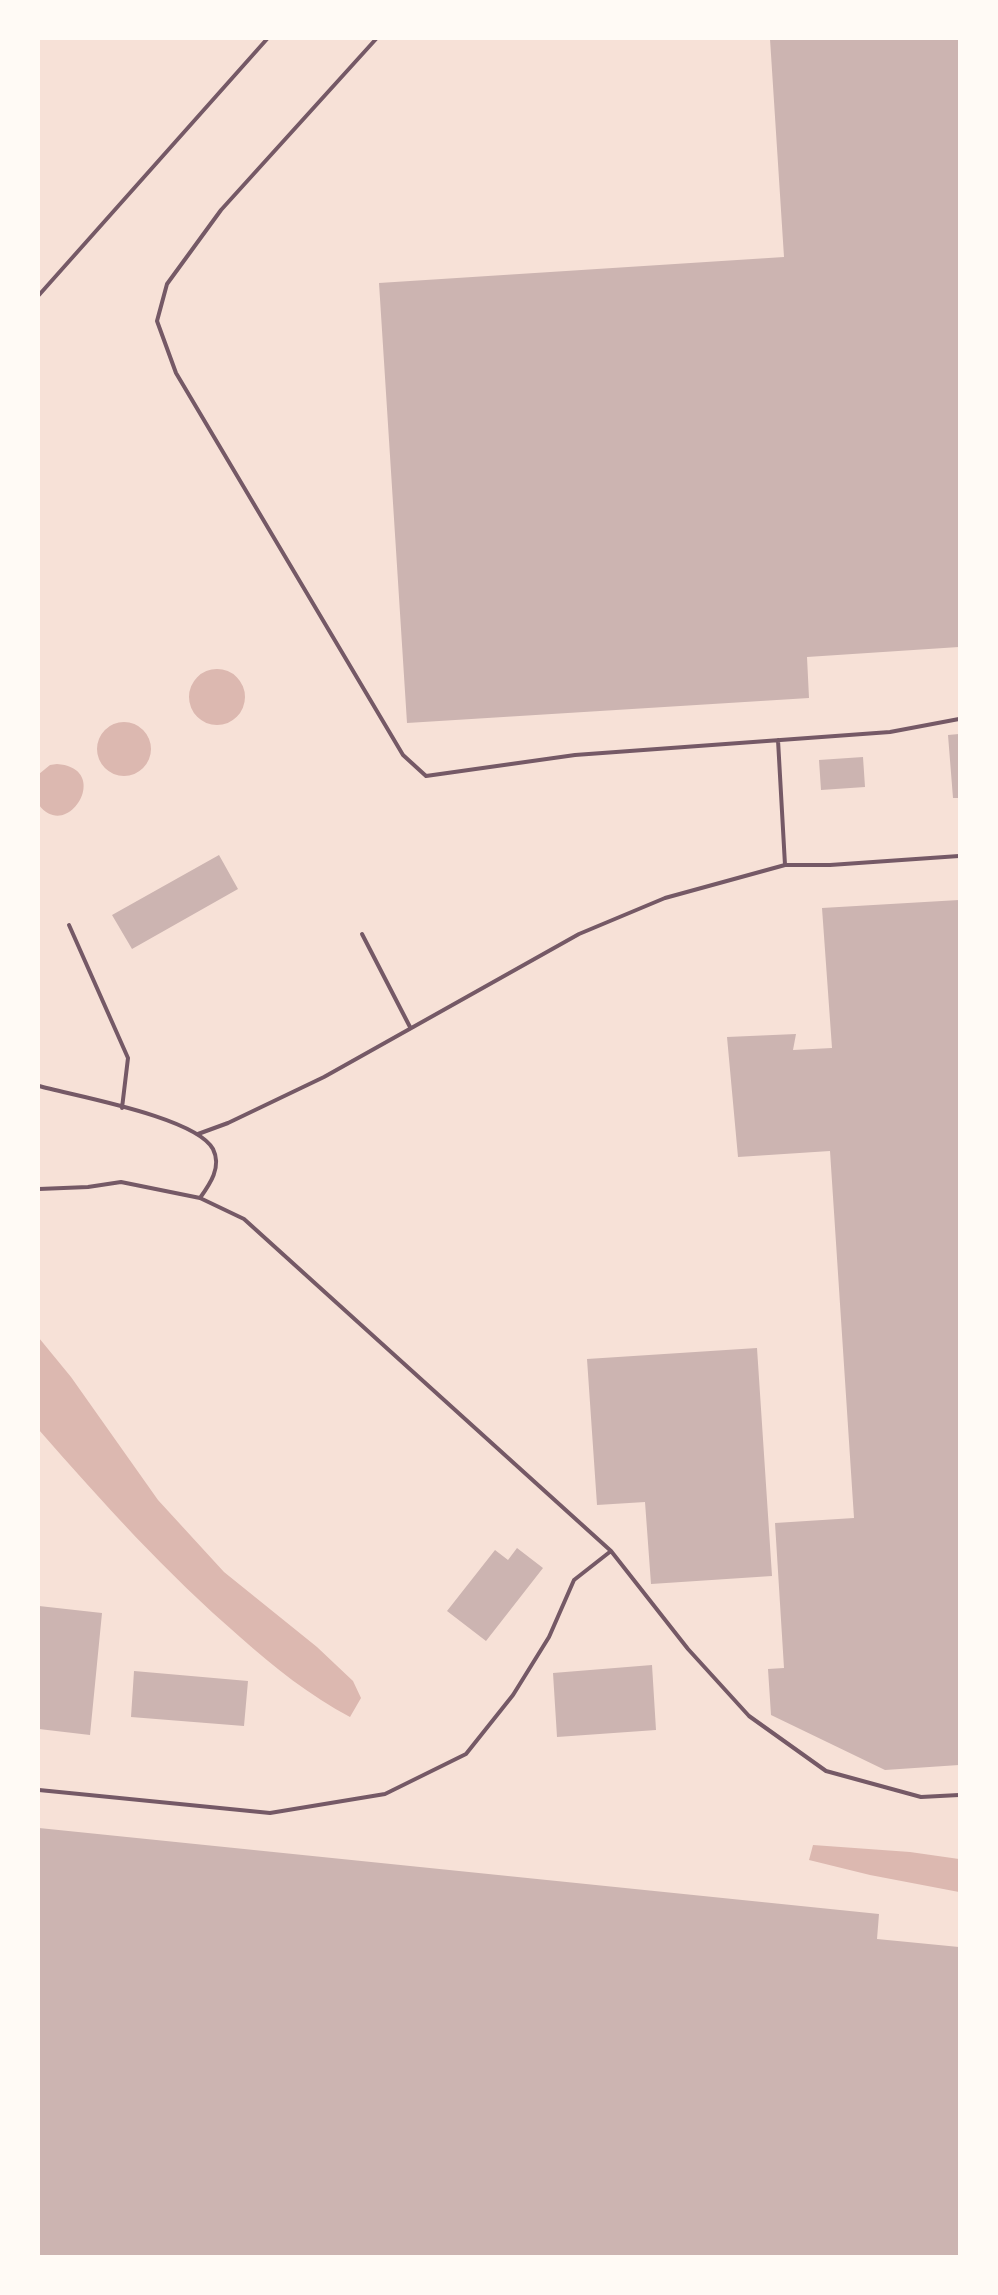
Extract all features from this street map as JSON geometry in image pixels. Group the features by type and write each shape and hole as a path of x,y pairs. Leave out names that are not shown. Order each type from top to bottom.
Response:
{"lane":[{"path":"39,295 267,39"},
{"path":"376,39 221,210 167,284 157,321 176,373 403,755 426,776 575,755 890,732 959,719"},
{"path":"778,740 785,865"},
{"path":"198,1134 228,1123 290,1095 579,934 665,898 785,865 959,856"},
{"path":"69,925 128,1058 122,1108"},
{"path":"362,934 410,1027"},
{"path":"39,1086 165,1119 198,1134 213,1149 216,1166 212,1182 200,1198"},
{"path":"39,1189 121,1182 200,1198 244,1219 611,1551 688,1649 749,1716 826,1771 921,1797 959,1795"},
{"path":"39,1790 270,1813 386,1794 466,1754 513,1695 544,1646 574,1580 611,1551"}],"shaded area":[{"path":"217,669 228,671 237,677 243,686 245,697 243,708 237,717 228,723 217,725 206,723 197,717 191,708 189,697 191,686 197,677 206,671"},
{"path":"124,722 134,724 143,730 149,739 151,749 149,759 143,768 134,774 124,776 114,774 105,768 99,759 97,749 99,739 105,730 114,724"},
{"path":"57,764 73,768 82,777 84,789 80,800 72,810 62,815 50,814 39,805 39,774 50,765"},
{"path":"39,1338 71,1377 158,1500 224,1572 317,1647 353,1681 361,1698 350,1717 321,1700 279,1670 213,1613 136,1537 39,1430"},
{"path":"813,1845 910,1852 959,1859 959,1892 870,1875 809,1860"}],"building":[{"path":"770,39 959,39 959,647 807,657 809,698 407,723 379,283 784,257"},
{"path":"959,734 959,798 953,798 948,735"},
{"path":"863,757 865,787 821,790 819,760"},
{"path":"219,855 238,889 132,949 112,915"},
{"path":"959,900 959,1765 885,1770 771,1715 768,1669 784,1668 775,1523 854,1518 830,1151 738,1157 727,1037 796,1034 793,1050 832,1048 822,908"},
{"path":"757,1348 772,1576 651,1584 645,1502 597,1505 587,1359"},
{"path":"517,1548 543,1568 486,1641 447,1611 495,1550 508,1560"},
{"path":"39,1606 102,1613 90,1735 39,1729"},
{"path":"652,1665 656,1730 557,1737 553,1673"},
{"path":"134,1671 248,1681 244,1726 131,1717"},
{"path":"39,1828 879,1914 877,1939 959,1947 959,2256 39,2256"}]}
